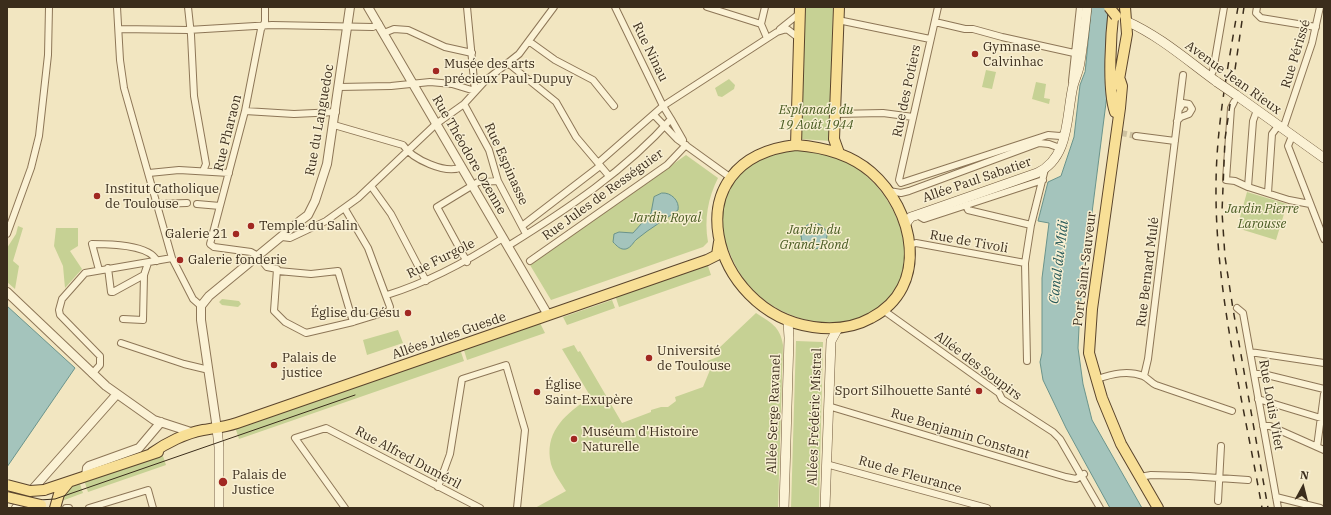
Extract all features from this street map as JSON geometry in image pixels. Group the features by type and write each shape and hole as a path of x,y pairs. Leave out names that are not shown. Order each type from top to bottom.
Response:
{"main road":[{"path":"839,7 834,139 839,154"},
{"path":"1045,169 1053,161 1060,148 1068,126 1073,86 1080,62 1082,7"},
{"path":"1109,7 1126,21"},
{"name":"Port Saint-Sauveur","path":"1117,133 1115,112 1126,42 1125,7"},
{"path":"796,145 800,10"},
{"path":"1115,11 1111,44 1112,90 1115,112"},
{"name":"Avenue Jean Rieux","path":"1126,21 1154,36 1213,80 1235,99 1257,110 1324,158"},
{"name":"Port Saint-Sauveur","path":"1120,80 1122,86 1117,133 1113,150 1088,345 1090,359 1107,412 1121,444 1142,477"},
{"path":"712,258 717,255 719,242 717,215 720,201 731,178 744,163 760,153 796,145 825,149 857,162 871,172 889,191 906,223 910,245 909,268 906,279 893,300 883,310 858,324 838,328 807,326 788,321 770,312 750,296 738,282 729,267 719,242"},
{"name":"Allée Paul Sabatier","path":"906,223 911,217 1045,169"},
{"path":"712,258 723,261 729,267"},
{"name":"Allées Jules Guesde","path":"152,453 170,442 202,430 217,429 548,316 712,258"},
{"name":"Allée Serge Ravanel","path":"784,508 789,338 788,321"},
{"name":"Allées Frédéric Mistral","path":"825,508 831,341 838,328"},
{"path":"7,485 30,491 44,490 68,483 217,429 219,508"},
{"path":"1142,477 1158,508"},
{"path":"1142,477 1163,508"},
{"path":"7,497 49,506 68,483"}],"street":[{"path":"7,234 31,168 39,136 48,55 49,7"},
{"path":"117,7 120,30 122,77 150,173 172,258 193,299 201,306 201,320 217,429"},
{"path":"188,7 194,96 206,164 203,171"},
{"name":"Rue Pharaon","path":"258,256 251,252 214,247 210,244 245,111 263,25 265,22 265,7"},
{"name":"Rue du Languedoc","path":"201,306 209,296 308,215 327,164 336,112 338,87 350,7"},
{"name":"Rue Théodore Ozenne","path":"368,7 548,316"},
{"path":"467,7 475,91"},
{"path":"282,237 290,238 345,209 436,124 464,104 485,81 509,64 530,42 554,7"},
{"name":"Rue Ninau","path":"615,7 663,106 686,145"},
{"path":"707,7 761,24"},
{"path":"765,7 761,24 767,38"},
{"name":"Rue des Potiers","path":"899,180 938,7"},
{"path":"1073,86 1074,53 1082,7"},
{"path":"1213,80 1213,71 1224,7"},
{"path":"1257,7 1256,13 1261,18 1316,27"},
{"name":"Rue Périssé","path":"1268,193 1272,134 1280,127 1316,27 1320,7"},
{"path":"522,226 599,164 663,106 777,32 800,10"},
{"path":"838,20 930,39"},
{"path":"935,22 982,31 1074,53"},
{"path":"120,30 190,29 263,25 373,27 379,24"},
{"path":"384,33 394,29 408,30 445,47 472,53"},
{"path":"777,32 787,29 800,39"},
{"path":"530,42 549,56 593,80 614,106"},
{"path":"509,64 556,102 573,132 609,176"},
{"name":"Rue Bernard Mulé","path":"1144,376 1148,359 1183,75"},
{"path":"474,78 476,81 485,81"},
{"path":"338,87 363,88 436,82 475,91"},
{"path":"1235,99 1231,108 1226,180 1235,181 1248,187 1310,204"},
{"path":"1177,121 1180,117 1189,114 1192,109 1189,104 1186,103 1183,103 1180,108"},
{"name":"Rue Espinasse","path":"464,104 489,150 498,181 526,234"},
{"path":"1248,187 1253,121 1257,110"},
{"path":"245,111 294,114 336,112"},
{"path":"835,114 883,113 913,117"},
{"path":"654,115 686,145 731,178"},
{"path":"508,246 609,176 636,154 671,119"},
{"path":"334,125 403,145 406,151 440,168 455,170 462,167"},
{"name":"Allée Paul Sabatier","path":"899,180 901,183 906,183 1048,134 1060,136 1065,134"},
{"path":"1136,136 1175,140"},
{"path":"1292,136 1288,146 1324,239"},
{"name":"Allée Paul Sabatier","path":"889,191 901,193 1039,143 1049,144 1060,148"},
{"name":"Rue Jules de Rességuier","path":"530,261 667,165 686,145"},
{"path":"1026,361 1025,263 1031,225 1045,169"},
{"path":"150,173 179,170 229,173"},
{"name":"Allée Paul Sabatier","path":"940,172 942,178"},
{"path":"467,262 437,207 472,185 483,180 498,181"},
{"name":"Allée Paul Sabatier","path":"917,215 924,219 1043,180"},
{"path":"371,186 391,214 426,281"},
{"path":"157,204 187,203"},
{"path":"196,204 220,206"},
{"path":"966,205 968,210 1031,225"},
{"path":"278,272 274,312 285,322 306,333 353,322 389,311 390,307 386,295 368,248 345,209"},
{"name":"Rue Furgole","path":"386,295 426,281 467,262 503,238"},
{"name":"Rue de Tivoli","path":"910,245 916,243 1025,263"},
{"path":"99,270 92,244 130,247 151,254 157,261"},
{"path":"258,256 267,266 275,268 278,272 311,274 338,270 353,322"},
{"path":"92,374 100,365 100,356 60,315 59,310 62,299 85,273 172,258"},
{"path":"122,319 143,320 144,275 148,263"},
{"path":"108,268 111,292 144,275"},
{"path":"7,292 92,374 117,394 148,416 194,433"},
{"name":"Rue Louis Vitet","path":"1237,308 1243,313 1278,508"},
{"name":"Allée des Soupirs","path":"883,310 999,393 1002,398 1053,432 1060,439 1083,474 1100,508"},
{"path":"121,343 184,364 209,370"},
{"path":"1250,352 1324,362"},
{"path":"438,487 450,454 462,379 506,365 525,430 516,508"},
{"path":"1097,379 1123,373 1144,376 1156,385 1232,411"},
{"path":"1254,374 1263,374 1324,389"},
{"path":"16,508 117,394"},
{"path":"1317,447 1322,419 1324,394"},
{"path":"1258,399 1322,419"},
{"name":"Rue Benjamin Constant","path":"828,406 1066,477 1076,479 1083,474"},
{"path":"86,476 87,468 89,466 142,446 161,422"},
{"path":"1263,426 1270,426 1324,450"},
{"name":"Rue Alfred Duméril","path":"345,508 295,438 326,428 480,508"},
{"path":"1218,501 1221,446"},
{"name":"Rue de Fleurance","path":"826,464 987,508"},
{"path":"1142,477 1248,480"},
{"path":"89,508 148,490 153,508"},
{"path":"1276,497 1320,508"}],"green space":[{"name":"Esplanade du 19 Août 1944","path":"805,7 833,7 831,141 800,139"},
{"path":"986,70 996,72 992,89 982,87"},
{"path":"729,79 735,85 734,89 722,97 718,96 715,88"},
{"path":"1036,82 1046,84 1044,98 1050,99 1049,104 1032,99"},
{"name":"Jardin du Grand-Rond","path":"800,150 826,154 857,168 878,188 890,205 899,224 904,244 904,263 899,282 888,299 871,312 848,322 822,322 804,319 787,313 772,305 758,295 746,282 737,268 724,241 721,224 722,213 728,192 740,174 747,167 766,156"},
{"name":"Jardin Royal","path":"686,155 718,178 709,201 706,225 708,242 703,247 551,300 530,265"},
{"name":"Jardin Pierre Larousse","path":"1247,192 1287,204 1276,240 1237,228"},
{"path":"18,226 23,228 13,261 19,266 15,289 7,282 7,248 16,234"},
{"path":"56,228 78,228 78,246 70,251 82,269 65,288 63,266 54,246"},
{"path":"707,263 711,275 619,307 615,295"},
{"path":"222,299 239,301 241,304 238,307 222,305 219,302"},
{"path":"612,300 615,308 567,325 563,317"},
{"path":"756,313 777,329 780,333 783,345 778,508 535,508 566,491 551,464 550,444 557,427 569,413 585,401 584,397 589,394 562,349 574,345 578,352 580,351 622,423 651,412 651,410 661,407 668,407 676,401 675,397 703,387 710,370 707,361 720,356 718,349"},
{"path":"539,321 545,333 467,360 463,347"},
{"path":"398,330 403,343 367,355 363,340"},
{"path":"796,341 823,342 819,508 791,508"},
{"path":"460,349 464,361 239,439 235,427"},
{"path":"162,453 166,465 88,492 84,480"},
{"path":"79,481 83,493 59,502 64,491"}],"water":[{"name":"Canal du Midi","path":"1092,7 1108,7 1106,44 1108,87 1080,307 1078,348 1083,384 1092,420 1142,508 1110,508 1066,428 1043,380 1040,362 1042,353 1042,278 1049,223 1038,221 1048,182 1061,176 1074,137 1080,85 1085,72"},
{"path":"662,193 669,194 676,200 678,203 678,210 642,235 628,248 622,249 617,246 613,242 614,234 619,232 633,233 651,213 654,197"},
{"path":"814,223 823,227 827,236 823,245 814,249 805,245 801,236 805,227"},
{"path":"7,306 75,368 7,467"}],"tunnel":[{"path":"1121,133 1136,136"}],"tram line":[{"path":"7,493 39,500 55,499 355,395"}],"railway":[{"path":"1238,7 1220,120 1216,187 1217,227 1225,308 1262,508"},
{"path":"1244,7 1225,139 1222,212 1225,257 1233,309 1268,508"}],"place":[{"name":"Gymnase Calvinhac","path":"975,54"},
{"name":"Musée des arts précieux Paul-Dupuy","path":"436,71"},
{"name":"Institut Catholique de Toulouse","path":"97,196"},
{"name":"Temple du Salin","path":"251,226"},
{"name":"Galerie 21","path":"236,234"},
{"name":"Galerie fonderie","path":"180,260"},
{"name":"Église du Gésu","path":"408,313"},
{"name":"Université de Toulouse","path":"649,358"},
{"name":"Palais de justice","path":"274,365"},
{"name":"Sport Silhouette Santé","path":"979,391"},
{"name":"Église Saint-Exupère","path":"537,392"},
{"name":"Muséum d'Histoire Naturelle","path":"574,439"},
{"name":"Palais de Justice","path":"223,482"}]}
